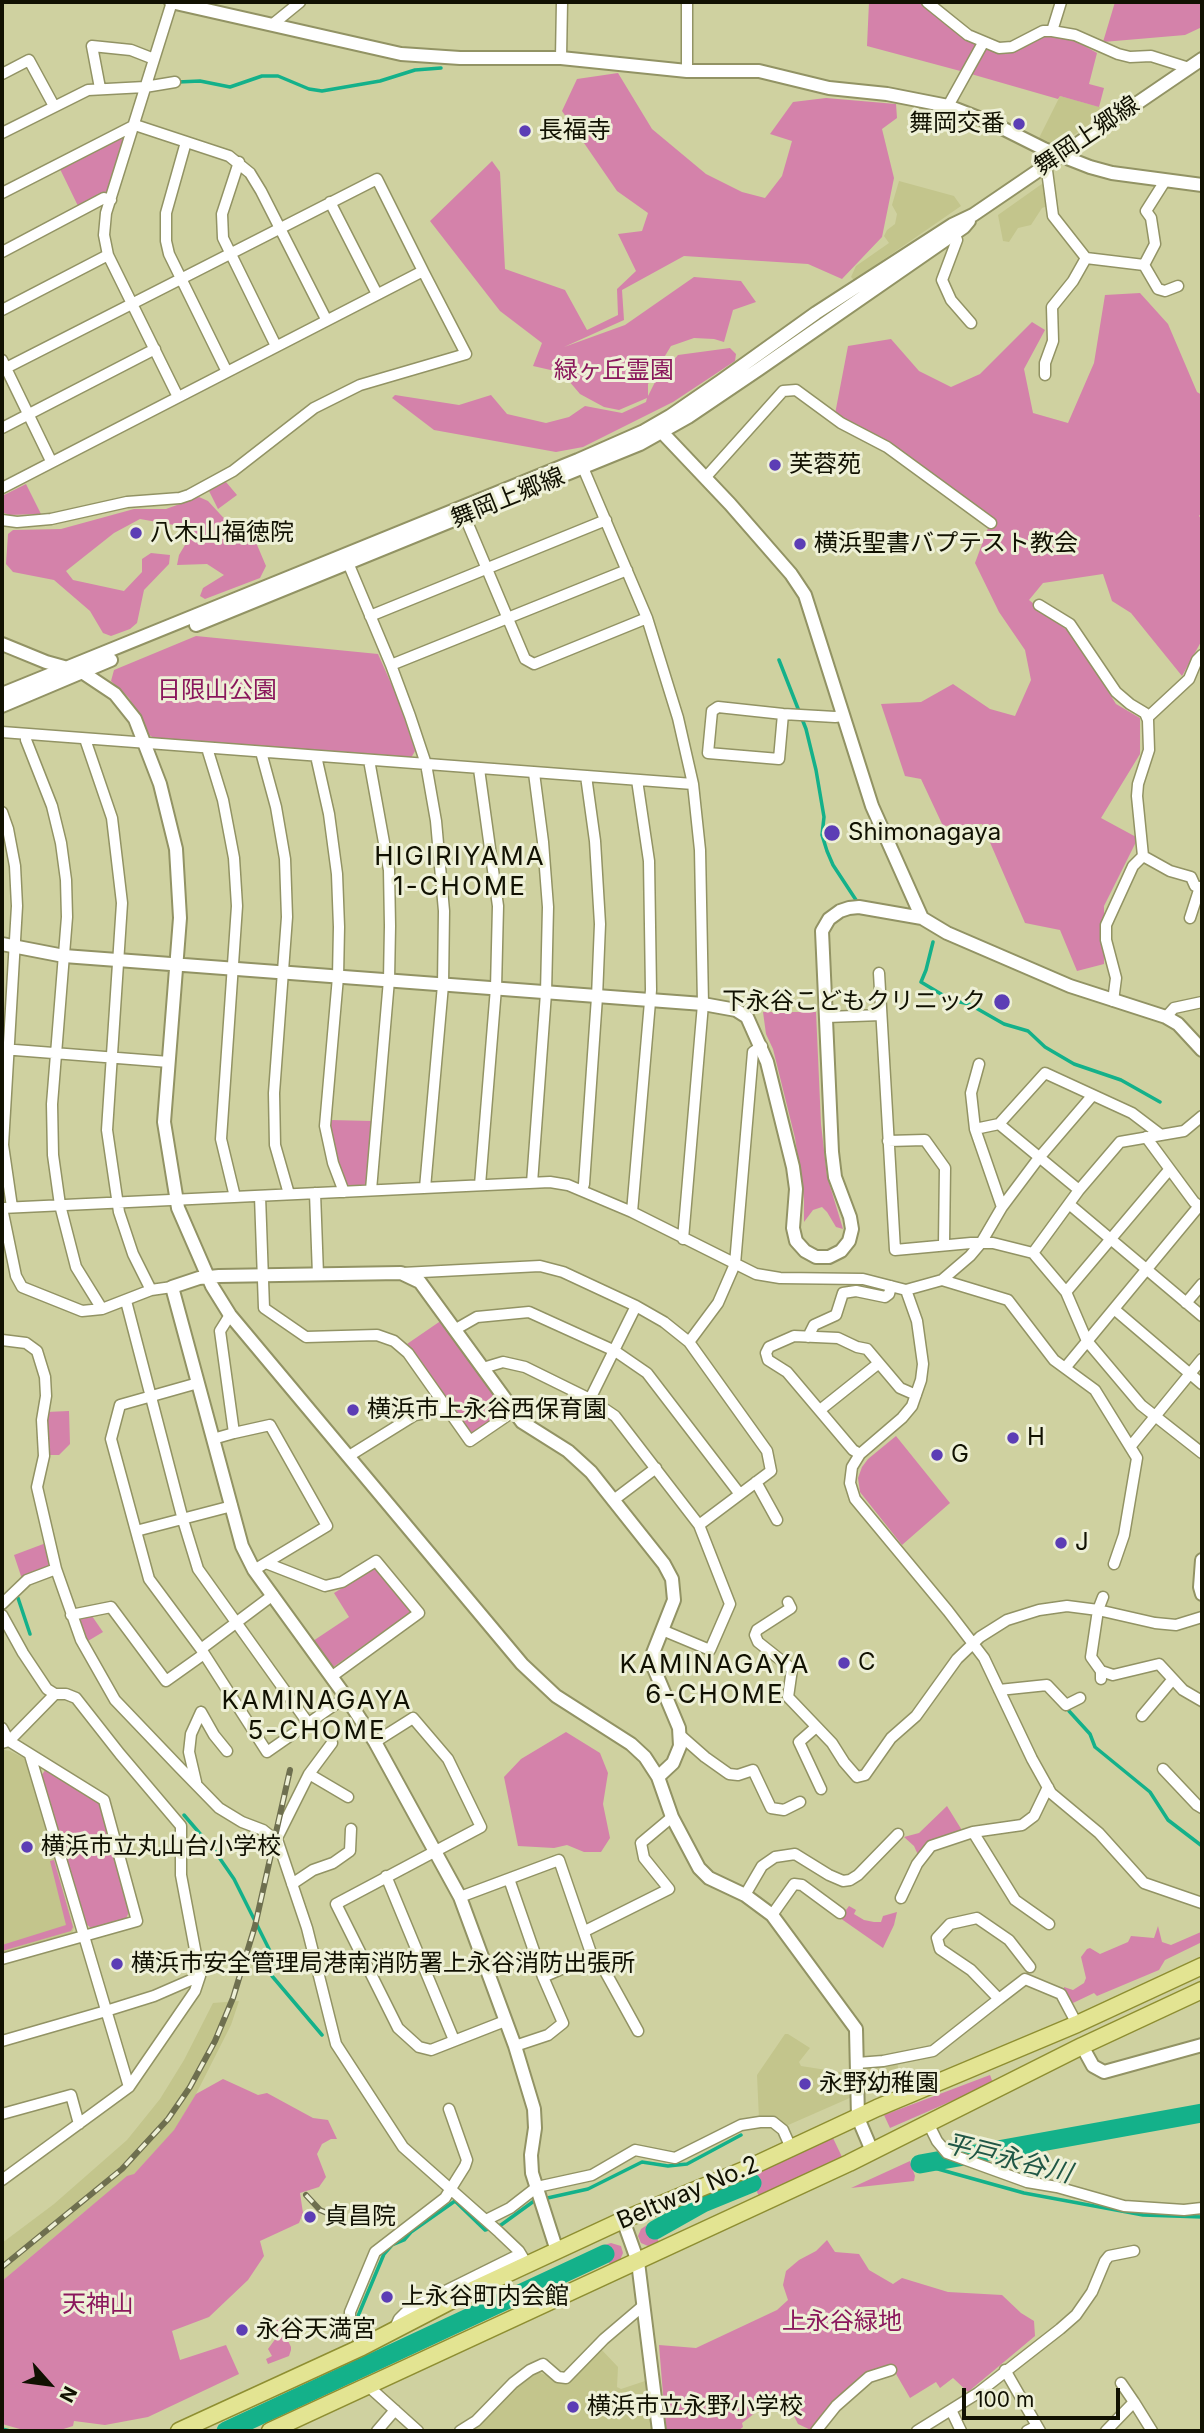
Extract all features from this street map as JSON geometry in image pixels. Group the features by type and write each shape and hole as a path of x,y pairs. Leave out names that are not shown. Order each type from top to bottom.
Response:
{"main road":[{"name":"Beltway No.2","path":"179,2431 362,2347 524,2260 557,2251 1077,2024 1202,1966"},
{"name":"Beltway No.2","path":"270,2431 638,2262 1202,1990"}],"street":[{"path":"178,397 108,256 104,235 106,213 171,2 401,54 460,58 561,58 687,71 759,71 829,88 887,94 948,106 1059,155 1112,173 1202,185"},
{"path":"273,24 300,2"},
{"path":"561,58 562,2"},
{"path":"687,2 687,71"},
{"path":"927,2 968,35 999,48 1012,47 1043,31 1052,31 1075,35 1118,54 1130,57 1150,56 1189,68"},
{"path":"1052,31 1061,2"},
{"path":"948,106 983,43"},
{"path":"100,88 92,46 131,50 154,59"},
{"name":"舞岡上郷線","path":"2,694 463,512 581,464 658,428 670,416 722,382 816,313 953,229 1202,59"},
{"path":"2,74 29,60 54,106"},
{"path":"2,133 88,90 145,87 175,82"},
{"path":"2,193 135,125 229,156 250,173 261,191 327,319"},
{"path":"186,142 164,228 169,254 227,372"},
{"path":"239,162 222,214 223,238 276,346"},
{"path":"1046,163 1053,216 1086,258 1144,265"},
{"path":"2,520 17,522 51,519 127,502 189,495 233,471 314,408 360,386 466,354 377,178 3,366 51,461"},
{"path":"1144,265 1155,244 1151,218 1146,211 1165,181"},
{"path":"2,252 104,198 111,200"},
{"path":"330,202 377,294"},
{"path":"953,229 957,240 942,281 951,300 971,323"},
{"path":"2,310 108,256"},
{"path":"1045,374 1045,363 1053,341 1052,306 1073,281 1086,258"},
{"path":"1144,265 1158,289 1165,291 1178,286"},
{"path":"2,488 423,271"},
{"path":"2,428 155,349"},
{"path":"705,478 783,391 796,390 841,424 887,447 991,523"},
{"path":"658,428 782,564 805,595 872,806 922,918"},
{"path":"581,464 647,618 678,718 692,785 700,850 704,930 703,1004 683,1239"},
{"path":"463,512 525,659 534,663 647,618"},
{"path":"370,616 606,520"},
{"path":"346,559 391,665 426,764 436,821 444,911 443,985 425,1188"},
{"name":"舞岡上郷線","path":"2,706 346,559"},
{"path":"391,665 627,570"},
{"path":"1039,605 1070,624 1116,692 1145,713 1149,750 1138,784 1143,856"},
{"path":"2,643 25,654 82,672 124,703 135,719 160,784 176,849 180,918 164,1122 175,1199 207,1276 230,1315 538,1681 556,1696 631,1744 645,1757 658,1777 672,1817 699,1868 709,1878 745,1895 772,1916 856,2029 858,2118 872,2151"},
{"path":"1147,718 1189,679 1202,655"},
{"path":"788,714 779,759 708,753 712,711 719,707 808,716 842,716"},
{"path":"2,732 692,785"},
{"path":"26,734 52,806 66,880 67,917 52,1104 53,1155 60,1205 76,1267 102,1309"},
{"path":"85,739 112,818 122,903 107,1130 117,1201 133,1254 150,1290"},
{"path":"207,748 223,800 234,858 237,906 221,1139 235,1197"},
{"path":"261,752 276,807 285,859 287,916 274,1093 275,1145 289,1194"},
{"path":"316,755 329,814 337,874 338,977 325,1126 333,1163 344,1192"},
{"path":"369,760 389,870 389,980 371,1190"},
{"path":"479,769 498,906 496,988 480,1185"},
{"path":"532,1183 546,993 548,906 534,772"},
{"path":"582,1190 600,924 595,841 586,776"},
{"path":"632,1212 650,1001 649,862 637,780"},
{"path":"2,812 15,866 17,906 8,946 3,1095 3,1145 12,1207"},
{"path":"1143,856 1170,871 1191,877 1195,886 1201,887 1191,918"},
{"path":"1113,1001 1116,978 1105,925 1132,866 1143,856"},
{"path":"8,946 64,956 703,1004 736,1010 747,1017 762,1046 793,1167 796,1189 793,1228 796,1241 805,1251 816,1257 829,1257 841,1251 849,1241 852,1229 835,1177 832,1152 822,931 829,919 840,911 859,907 922,918 947,933 1070,986 1166,1017 1178,1024 1202,1050"},
{"path":"879,973 895,1250 944,1244 993,1243 1033,1253 1066,1292 1087,1341 1141,1405 1202,1453"},
{"path":"1166,1017 1174,1008 1202,1002"},
{"path":"827,1017 881,1015"},
{"path":"689,1342 718,1303 735,1264 753,1052 762,1046"},
{"path":"4,1049 169,1062"},
{"path":"979,1064 971,1093 975,1129 1002,1207"},
{"path":"975,1129 999,1124 1045,1073 1132,1114 1161,1135"},
{"path":"699,1525 771,1471 767,1451 689,1342 664,1322 563,1272 540,1266 401,1273 207,1276 172,1287 150,1290 102,1309 82,1311 22,1287 16,1276 2,1208 480,1185 568,1185 632,1212 756,1274 780,1278 863,1279 906,1290 942,1280 970,1256 1038,1158 1092,1096"},
{"path":"1033,1253 1079,1190 1120,1142 1184,1131 1202,1116"},
{"path":"999,1124 1079,1190"},
{"path":"1065,1368 1201,1207 1146,1138"},
{"path":"888,1141 925,1140 944,1168 944,1244"},
{"path":"1066,1292 1169,1170"},
{"path":"315,1193 318,1275"},
{"path":"260,1196 264,1308 306,1337 377,1335 394,1341 408,1353 470,1441 514,1411"},
{"path":"1069,1204 1202,1316"},
{"path":"401,1273 420,1282 522,1422 568,1451 615,1499 664,1564 672,1579 674,1600 653,1653 653,1667 680,1728 680,1735 677,1756 658,1777"},
{"path":"942,1280 1008,1300 1054,1360 1095,1390 1138,1458 1124,1535 1114,1564"},
{"path":"1186,1303 1202,1284"},
{"path":"808,1337 814,1325 836,1315 843,1293 856,1291 885,1297 891,1286"},
{"path":"172,1287 242,1546 254,1570 376,1742 460,1897 515,2046 534,2109 532,2173 557,2251"},
{"path":"906,1290 917,1321 923,1364 922,1380 912,1406 860,1454 852,1467 850,1483 855,1499 984,1658 1051,1793 1099,1833 1144,1882 1202,1903"},
{"path":"126,1301 198,1569 309,1723"},
{"path":"590,1399 636,1307"},
{"path":"1114,1308 1202,1384"},
{"path":"456,1329 477,1317 529,1312 615,1351 647,1373 739,1493"},
{"path":"230,1315 220,1331 234,1433"},
{"path":"860,1454 853,1450 787,1372 768,1360 765,1353 769,1347 794,1336 838,1338 867,1349 900,1388 916,1395"},
{"path":"2,1340 26,1343 37,1351 45,1377 46,1396 42,1420 44,1456 37,1487 56,1569 71,1615 81,1640 115,1700 219,1808 276,1840 307,1928 337,2044 403,2147 492,2226 524,2260"},
{"path":"1130,1447 1202,1359"},
{"path":"483,1368 503,1362 525,1367 590,1399 615,1416 699,1525 730,1604 710,1650 662,1630"},
{"path":"820,1410 879,1363"},
{"path":"198,1383 120,1405 111,1439 149,1579 203,1652 267,1752 346,1697"},
{"path":"349,1456 415,1415 448,1409"},
{"path":"214,1438 270,1425 327,1526 254,1570"},
{"path":"615,1499 656,1468"},
{"path":"756,1482 777,1520"},
{"path":"136,1531 232,1506"},
{"path":"1202,1560 1202,1594"},
{"path":"266,1563 325,1586 342,1582 376,1561 419,1613 331,1676"},
{"path":"2,1605 27,1580 56,1569"},
{"path":"71,1615 111,1607 166,1681 273,1595"},
{"path":"1102,1597 1091,1657 1101,1675 1114,1675 1158,1664 1183,1690 1202,1701"},
{"path":"788,1602 791,1608 757,1630 755,1635 758,1642 792,1669 788,1697 815,1728 832,1742 844,1762 858,1777 865,1775 891,1738 916,1716 957,1659 1007,1620 1039,1610 1068,1606 1176,1625 1202,1617"},
{"path":"2,1615 47,1689 55,1694 76,1698 181,1826 181,1875 200,1976 195,1990 129,2087 2,2180"},
{"path":"1142,1716 1173,1679"},
{"path":"999,1690 1047,1685 1066,1705 1080,1698"},
{"path":"6,1742 55,1694"},
{"path":"197,1785 189,1752 191,1734 201,1712 227,1751"},
{"path":"376,1742 413,1718 448,1759 481,1827 336,1904 398,2028 419,2047 431,2050 505,2021"},
{"path":"2,1728 6,1742 104,1800 137,1921 2,1959"},
{"path":"815,1728 799,1742 821,1789"},
{"path":"680,1735 729,1774 738,1775 753,1770 771,1808 784,1810 800,1802"},
{"path":"276,1840 309,1774 332,1743"},
{"path":"30,1755 129,2087"},
{"path":"1163,1769 1202,1808"},
{"path":"309,1774 348,1797"},
{"path":"901,1898 917,1864 931,1846 973,1832 1022,1825 1034,1816 1048,1787"},
{"path":"584,1931 669,1889 644,1858 641,1843 672,1817"},
{"path":"292,1884 350,1851 351,1829"},
{"path":"973,1832 1015,1899 1049,1924"},
{"path":"745,1895 762,1866 775,1857 795,1854 829,1875 843,1881 850,1880 898,1834"},
{"path":"460,1897 559,1860 592,1956 601,1964 638,2031"},
{"path":"386,1877 454,2040"},
{"path":"509,1879 543,1977 563,2023 548,2035 515,2046"},
{"path":"772,1916 794,1884 802,1885 840,1913"},
{"path":"999,1999 971,1970 940,1949 937,1938 950,1924 977,1918 1009,1940 1030,1967"},
{"path":"543,1977 592,1956"},
{"path":"2,2041 154,1996 200,1976"},
{"path":"857,2063 933,2051 1025,1979 1061,1994 1077,2024"},
{"path":"1082,2046 1093,2066 1104,2072 1202,2045"},
{"path":"2,2114 71,2095 79,2124"},
{"path":"362,2347 350,2319 350,2312 375,2252 445,2198 467,2160 449,2109"},
{"path":"492,2226 510,2208 538,2189 592,2175 635,2150 675,2158 741,2125 760,2122 773,2122 783,2130 791,2148"},
{"path":"928,2123 947,2153 1027,2182 1057,2187 1125,2206 1184,2210 1202,2208"},
{"path":"623,2220 638,2262 659,2431"},
{"path":"917,2431 978,2393 1076,2315 1092,2292 1109,2256 1134,2251"},
{"path":"460,2431 476,2421 513,2383 530,2370 543,2364 558,2377 566,2378 604,2339 644,2305"},
{"path":"816,2431 836,2406 869,2377 891,2370"},
{"path":"1005,2370 1035,2430"},
{"path":"1121,2383 1152,2431"},
{"path":"368,2386 418,2431"},
{"path":"1106,2431 1134,2402"},
{"path":"377,2431 395,2410"},
{"path":"951,2410 961,2431"}],"shaded area":[{"path":"1060,96 1100,107 1097,120 1058,145 1051,145 1038,140"},
{"path":"899,181 954,196 961,206 854,280 851,277 856,266 889,243 884,236 895,224 897,214 892,205"},
{"path":"1046,181 1048,206 1042,208 1031,225 1018,228 1009,242 1003,241 998,215"},
{"name":"横浜市立丸山台小学校","path":"2,1751 24,1758 28,1767 74,1928 72,1933 2,1953"},
{"path":"239,2001 231,2025 174,2131 134,2174 2,2281 2,2243 54,2204 127,2140 160,2099 184,2060 213,2003"},
{"name":"永野幼稚園","path":"785,2034 810,2048 799,2062 801,2066 852,2074 852,2097 786,2126 771,2117 759,2119 757,2075"},
{"name":"永野幼稚園","path":"897,2062 900,2077 862,2090 862,2065"},
{"name":"横浜市立永野小学校","path":"600,2348 618,2367 617,2387 621,2389 648,2380 653,2431 469,2431 479,2425 514,2386 536,2371 558,2380"}],"green space":[{"path":"869,2 918,2 945,21 978,46 964,72 867,46"},
{"path":"1115,2 1202,2 1202,27 1185,35 1103,42"},
{"path":"1049,35 1074,40 1097,53 1089,84 1104,88 1099,107 1060,96 1058,99 971,74 984,49 1004,53"},
{"name":"緑ヶ丘霊園","path":"618,73 652,129 706,174 742,192 765,198 782,176 792,141 770,134 793,102 826,98 896,104 897,118 882,129 894,178 882,237 842,279 808,264 684,256 622,290 624,320 564,347 625,325 694,277 741,281 756,302 733,310 724,342 694,338 671,346 648,384 648,396 655,382 678,355 730,348 736,354 735,361 673,402 583,447 556,452 434,430 392,398 395,395 459,405 491,395 507,414 546,423 569,417 585,406 622,413 646,402 647,398 619,410 604,407 580,394 557,367 555,371 533,366 542,343 500,311 430,221 492,161 500,172 505,269 565,290 587,330 618,315 617,289 636,271 618,234 642,231 648,213 617,191 562,111 577,79"},
{"path":"126,135 107,191 78,206 60,169"},
{"path":"1140,293 1168,324 1197,392 1202,395 1202,512 1199,516 1202,519 1202,640 1182,676 1131,613 1112,601 1103,574 1043,583 1029,600 1072,634 1116,704 1140,718 1140,754 1101,818 1138,838 1104,906 1104,964 1077,971 1060,930 1025,923 982,824 943,826 921,779 905,776 881,704 921,702 953,684 990,709 1015,716 1031,680 1025,650 999,612 975,563 988,528 927,470 835,414 848,346 891,339 919,371 951,387 980,374 1032,322 1045,330 1024,369 1033,413 1068,423 1094,363 1105,295"},
{"path":"226,482 237,495 218,509 209,491"},
{"path":"26,484 41,514 9,515 2,512 2,496"},
{"path":"199,497 208,501 232,527 252,533 266,566 260,578 205,599 200,596 203,588 224,575 207,564 177,565 179,555 188,540 180,526 140,519 114,533 66,571 73,580 124,591 142,572 142,559 151,553 170,555 169,564 144,590 137,623 130,629 111,636 103,633 90,611 54,580 13,572 6,564 8,534 13,530 61,529 134,509 166,509"},
{"name":"日限山公園","path":"196,636 378,654 398,699 415,751 411,758 155,739 148,734 129,698 111,681 114,670"},
{"path":"763,1012 816,1012 821,1124 827,1176 843,1229 836,1227 822,1207 813,1210 804,1222 804,1199 795,1138 773,1049 766,1034"},
{"path":"330,1120 372,1121 367,1187 346,1186 329,1128"},
{"path":"442,1320 508,1409 471,1435 407,1344"},
{"path":"69,1411 70,1444 59,1455 47,1455 46,1412"},
{"path":"896,1436 950,1503 902,1545 860,1492 858,1478 868,1459"},
{"path":"46,1543 52,1567 22,1579 14,1555"},
{"path":"375,1568 411,1612 332,1668 313,1641 349,1617 334,1593"},
{"path":"92,1616 103,1632 88,1641 76,1618"},
{"path":"566,1732 600,1753 608,1773 603,1804 610,1838 601,1852 584,1852 567,1845 554,1848 518,1846 504,1777 521,1759"},
{"path":"46,1769 99,1801 130,1909 126,1919 91,1928 86,1924 41,1776"},
{"path":"947,1806 963,1832 919,1857 914,1846 904,1837 919,1833"},
{"path":"54,1860 73,1927 71,1931 2,1951 2,1945 66,1925 50,1861"},
{"path":"849,1906 856,1910 854,1914 874,1922 881,1922 883,1916 897,1912 883,1948 840,1918"},
{"path":"1158,1926 1162,1942 1171,1945 1201,1932 1202,1942 1165,1960 1159,1970 1097,1996 1094,1993 1073,2003 1069,2002 1064,1987 1073,1990 1084,1983 1086,1978 1081,1957 1087,1949 1100,1954 1128,1942 1131,1936 1154,1938"},
{"path":"990,2075 993,2083 890,2128 884,2115"},
{"name":"天神山","path":"223,2079 258,2095 267,2093 313,2118 328,2120 337,2139 322,2144 317,2154 326,2177 319,2187 300,2193 303,2213 299,2223 260,2241 264,2256 248,2280 209,2317 172,2331 180,2360 226,2345 239,2374 148,2417 105,2425 74,2421 73,2426 57,2431 27,2431 2,2424 2,2281 127,2176 134,2174 174,2130 196,2094"},
{"path":"833,2138 842,2157 759,2196 749,2176"},
{"path":"910,2161 914,2181 851,2188"},
{"path":"650,2223 659,2242 648,2246 641,2243 638,2236 641,2229"},
{"name":"上永谷緑地","path":"827,2240 835,2252 859,2254 869,2270 893,2284 902,2278 948,2292 1002,2295 1034,2321 1035,2336 968,2392 953,2378 940,2388 936,2382 910,2398 892,2367 875,2369 844,2394 813,2431 798,2424 793,2414 778,2403 767,2401 742,2423 743,2427 738,2431 666,2431 659,2345 696,2348 777,2310 788,2300 783,2285 786,2271 816,2251"},
{"path":"611,2243 621,2246 623,2253 620,2260 610,2265 601,2246"},
{"path":"278,2320 291,2350 289,2356 268,2364 266,2359 272,2356 268,2349 276,2338 267,2323"}],"waterway":[{"path":"178,82 200,81 230,87 262,76 278,76 309,89 322,91 380,81 415,70 441,68"},
{"path":"779,660 806,729 816,770 824,817 822,835 827,851 856,900"},
{"path":"933,942 921,982 951,1000 969,1004 1004,1024 1028,1031 1045,1047 1074,1064 1121,1080 1160,1102"},
{"path":"18,1598 30,1634"},
{"path":"1069,1711 1090,1734 1095,1747 1150,1792 1168,1820 1202,1846"},
{"path":"184,1815 234,1879 273,1957 272,1976 322,2035"},
{"name":"平戸永谷川","path":"920,2164 1202,2113"},
{"path":"358,2316 384,2254 392,2245 404,2240 411,2232 455,2201 485,2230 501,2225 534,2201 588,2189 642,2162 668,2166 687,2164 741,2135"},
{"name":"平戸永谷川","path":"920,2164 1024,2193 1143,2215 1202,2217"},
{"name":"平戸永谷川","path":"655,2230 703,2203 752,2183"},
{"name":"平戸永谷川","path":"226,2431 605,2254"},
{"path":"2,2429 10,2431"}],"railway":[{"path":"2,2267 122,2169 168,2119 190,2087 215,2041 233,1998 255,1926 290,1770"},
{"path":"306,2195 320,2210 334,2216"}],"place":[{"name":"舞岡交番","path":"1019,124"},
{"name":"長福寺","path":"525,131"},
{"name":"芙蓉苑","path":"775,465"},
{"name":"八木山福徳院","path":"136,533"},
{"name":"横浜聖書バプテスト教会","path":"800,544"},
{"name":"Shimonagaya","path":"832,833"},
{"name":"下永谷こどもクリニック","path":"1002,1002"},
{"name":"横浜市上永谷西保育園","path":"353,1410"},
{"name":"H","path":"1013,1438"},
{"name":"G","path":"937,1455"},
{"name":"J","path":"1061,1543"},
{"name":"C","path":"844,1663"},
{"name":"横浜市立丸山台小学校","path":"27,1847"},
{"name":"横浜市安全管理局港南消防署上永谷消防出張所","path":"117,1964"},
{"name":"永野幼稚園","path":"805,2084"},
{"name":"貞昌院","path":"310,2217"},
{"name":"上永谷町内会館","path":"387,2297"},
{"name":"永谷天満宮","path":"242,2330"},
{"name":"横浜市立永野小学校","path":"573,2407"}],"district":[{"name":"HIGIRIYAMA 1-CHOME","path":"460,872"},
{"name":"KAMINAGAYA 6-CHOME","path":"715,1680"},
{"name":"KAMINAGAYA 5-CHOME","path":"317,1716"}]}
